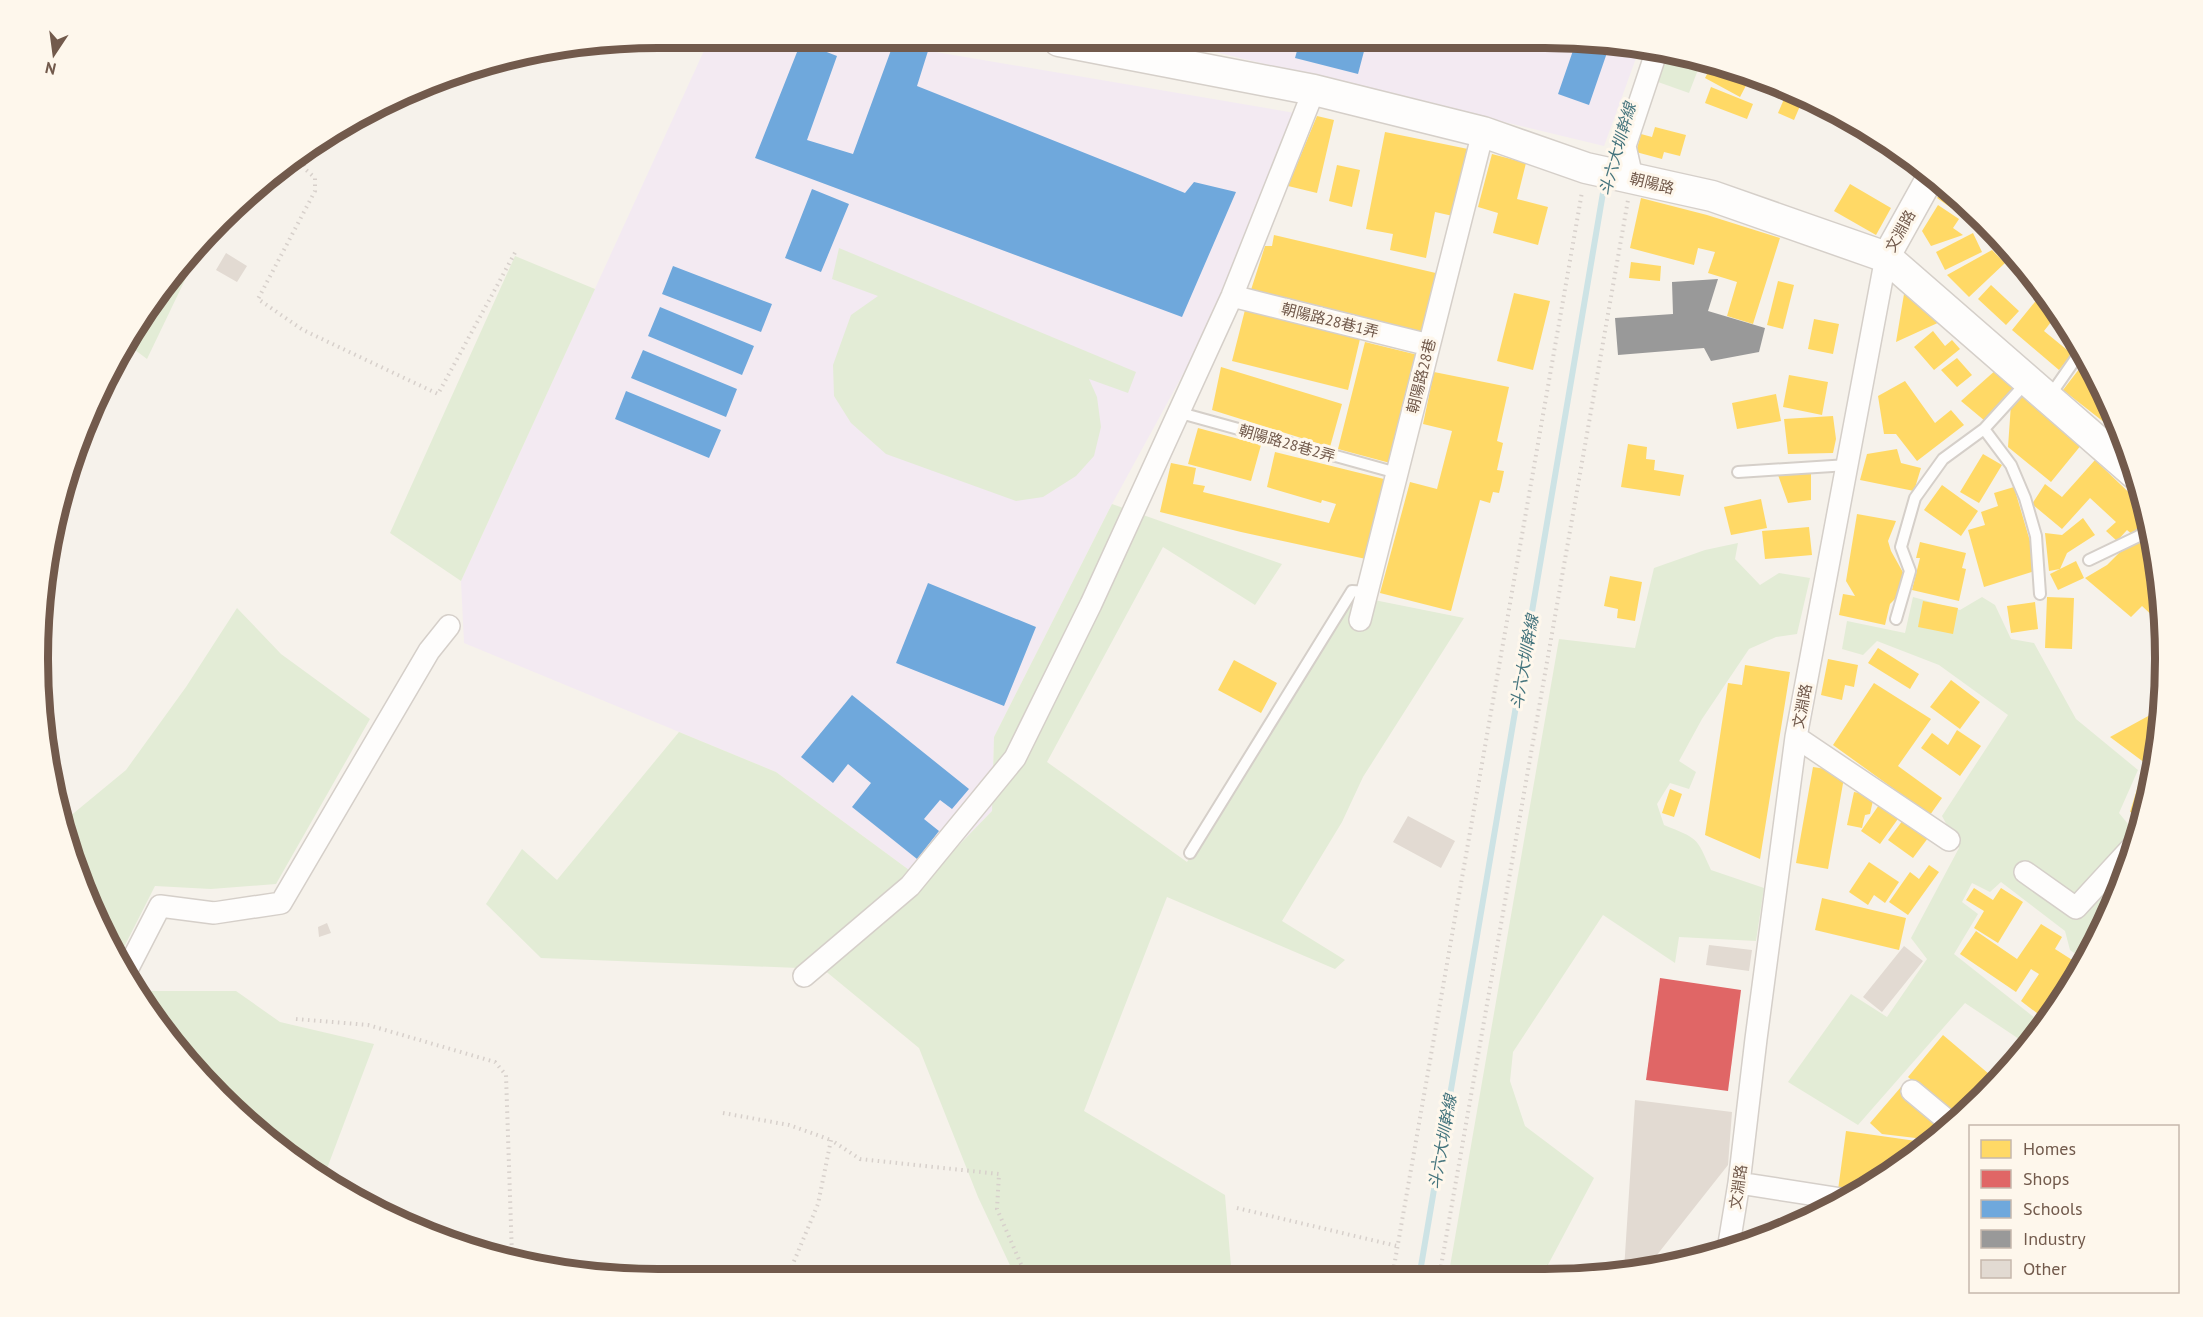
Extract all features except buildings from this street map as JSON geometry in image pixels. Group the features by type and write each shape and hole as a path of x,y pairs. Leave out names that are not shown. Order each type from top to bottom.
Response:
{"main road":[{"name":"朝陽路","path":"1095,48 1314,90 1483,132 1586,168 1712,196 1886,257 2123,464"}],"street":[{"path":"1632,177 1625,146 1654,58"},
{"path":"804,976 910,886 1015,758 1090,604 1232,296 1314,90"},
{"name":"朝陽路28巷","path":"1360,620 1483,132"},
{"name":"文淵路","path":"1730,1240 1739,1183 1796,737 1886,257 1927,183"},
{"name":"朝陽路28巷1弄","path":"1232,296 1429,345"},
{"path":"130,964 160,906 214,913 281,903 429,651 449,626"},
{"path":"1796,737 1949,840"},
{"path":"2025,872 2076,908 2122,858"},
{"path":"1912,1091 1945,1119"},
{"path":"1739,1183 1831,1197"}],"lane":[{"path":"1896,619 1910,571 1901,547 1915,498 1943,459 2039,389 2075,357"},
{"name":"朝陽路28巷2弄","path":"1178,412 1397,474"},
{"path":"1984,429 2011,465 2025,498 2036,536 2040,594"},
{"path":"1738,472 1848,465"},
{"path":"2089,560 2142,534"},
{"path":"1190,853 1352,591 1368,592"}],"path":[{"path":"303,163 306,170 315,178 315,191 258,299 303,330 438,394 517,249"},
{"path":"1393,1269 1586,168"},
{"path":"1441,1269 1632,177"},
{"path":"296,1018 368,1025 495,1062 506,1075 512,1251"},
{"path":"723,1113 789,1125 831,1140 860,1159 999,1174 996,1209 1023,1269"},
{"path":"791,1269 818,1204 831,1140"},
{"path":"1237,1208 1397,1246"}],"shaded area":[{"path":"705,48 912,48 1301,114 1229,290 1112,504 994,737 992,811 924,881 776,772 464,643 461,581"},
{"path":"1199,48 1544,48 1584,49 1637,55 1604,146"}],"green space":[{"path":"1665,60 1699,68 1689,93 1658,82"},
{"path":"839,248 1136,372 1128,393 1089,379 1097,397 1101,427 1094,456 1076,476 1043,497 1016,501 886,454 851,423 834,396 833,365 851,315 878,296 832,279"},
{"path":"515,256 595,289 461,581 390,533"},
{"path":"192,266 147,359 133,348 151,319"},
{"path":"1112,504 1282,564 1255,605 1163,547 1047,762 1187,862 1349,595 1464,618 1363,777 1342,822 1282,921 1345,960 1335,969 1167,897 1084,1111 1225,1195 1231,1269 1012,1269 978,1197 919,1048 823,969 541,958 486,904 522,849 557,880 679,732 776,772 924,881 992,811 994,737"},
{"path":"1738,543 1735,559 1760,585 1779,573 1810,578 1797,634 1776,637 1749,649 1702,719 1679,761 1696,772 1689,789 1670,783 1657,804 1664,825 1695,840 1711,870 1764,888 1756,941 1679,937 1675,963 1603,915 1513,1052 1510,1081 1525,1126 1594,1178 1546,1269 1450,1269 1559,639 1635,648 1654,568 1705,550"},
{"path":"1913,597 1960,610 1982,597 1995,605 2011,639 2034,643 2076,719 2138,770 2119,813 2131,828 2123,855 2109,892 2078,955 2070,950 2065,931 2001,882 1990,892 1972,883 1962,902 1978,914 1954,954 2035,1018 2019,1039 1965,1003 1858,1125 1788,1082 1851,994 1887,1017 1927,959 1911,938 1959,848 1942,816 2008,715 1939,665 1877,641 1863,655 1842,649 1847,621 1905,633"},
{"path":"237,608 281,654 370,719 276,884 211,889 155,886 122,950 94,892 69,817 126,770 186,687"},
{"path":"147,991 236,991 280,1022 374,1044 326,1170 287,1143 227,1090 174,1030"},
{"path":"598,1263 667,1266 666,1269 658,1269 596,1266"}],"waterway":[{"name":"斗六大圳幹線","path":"1610,166 1617,144"},
{"name":"斗六大圳幹線","path":"1421,1269 1605,181"}]}
